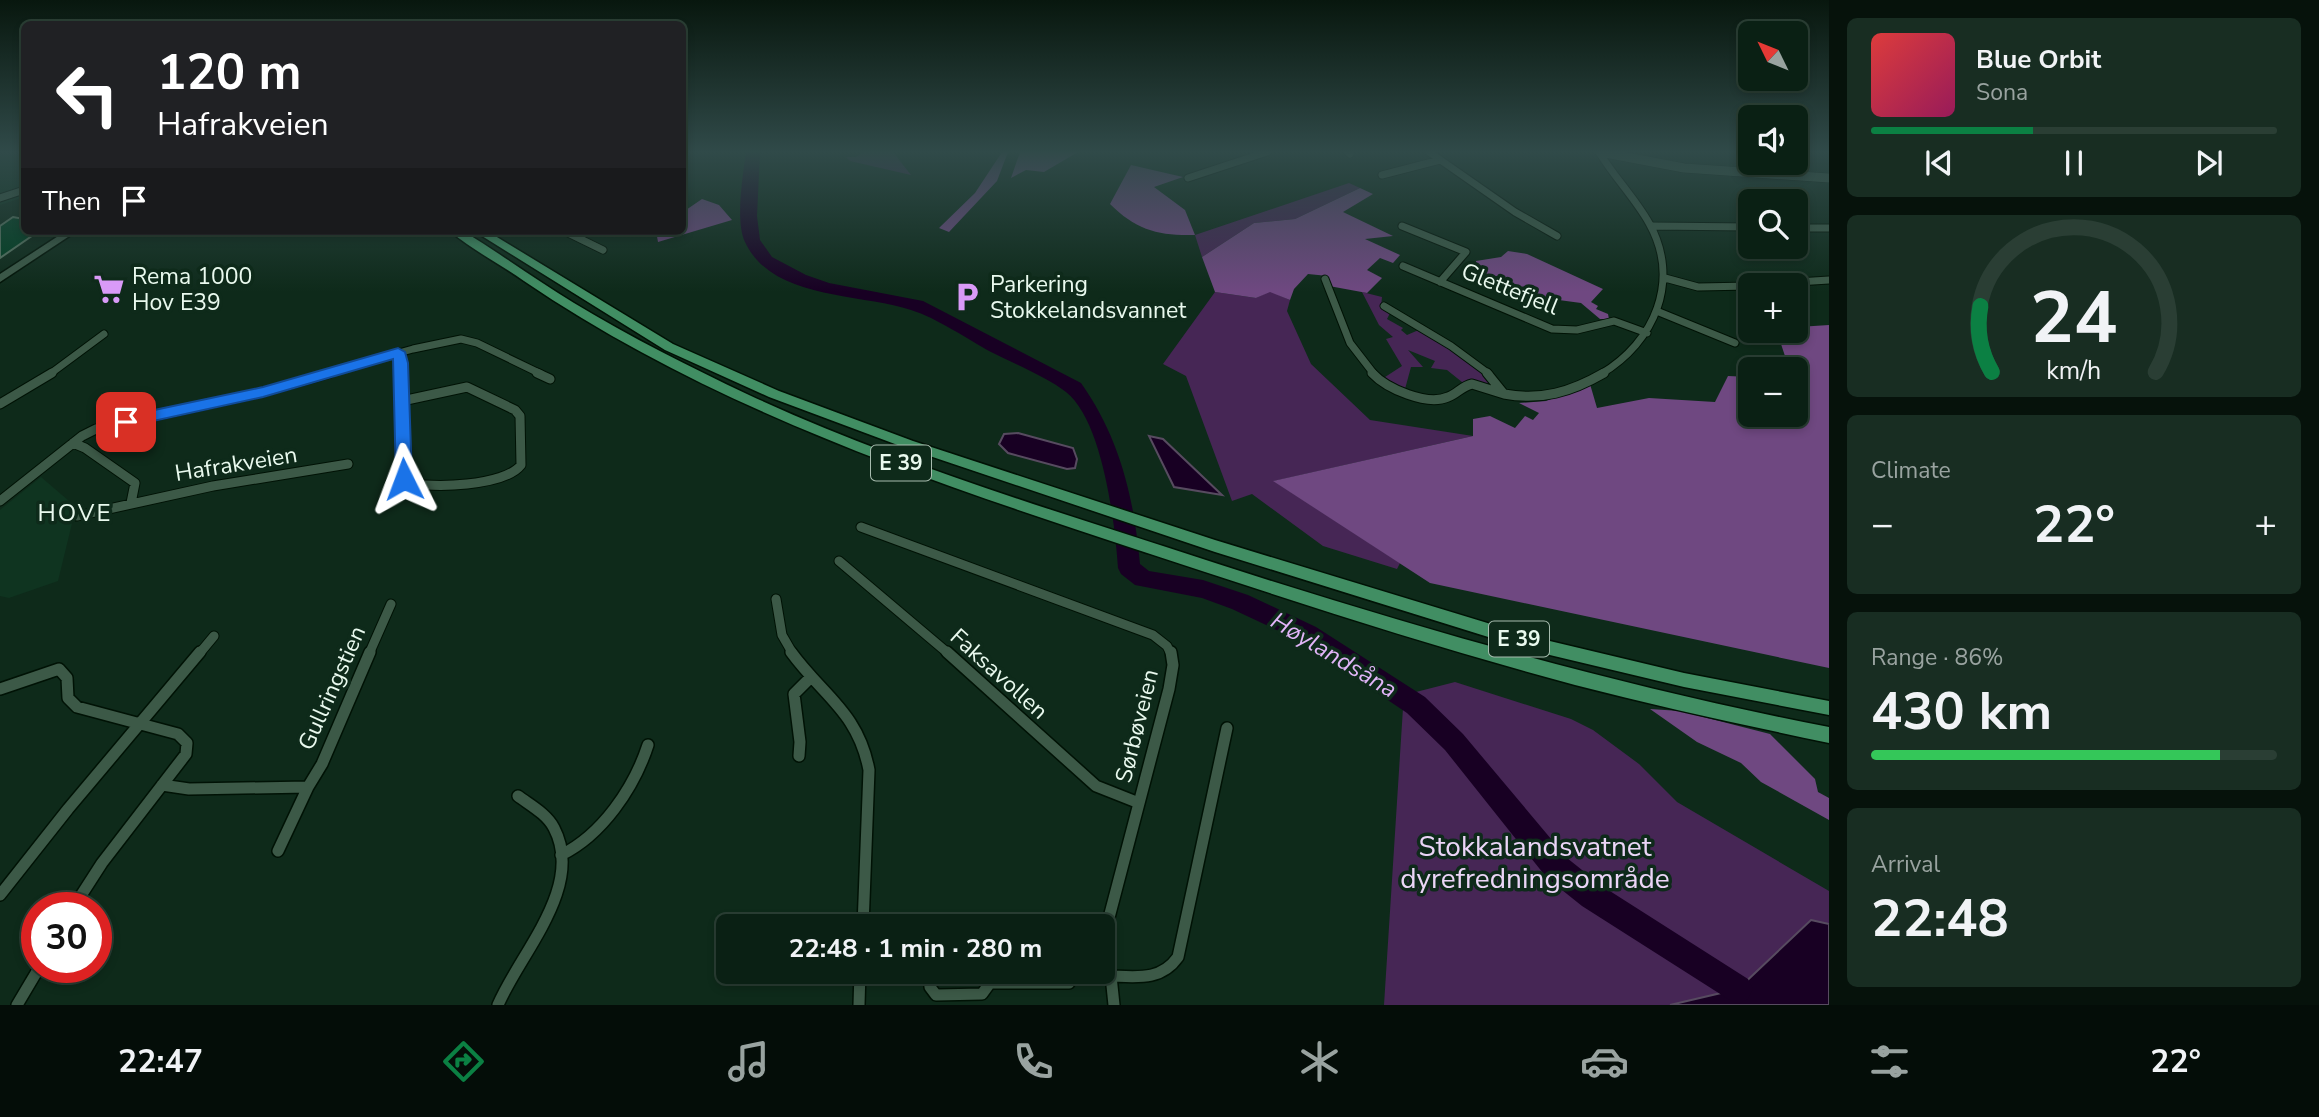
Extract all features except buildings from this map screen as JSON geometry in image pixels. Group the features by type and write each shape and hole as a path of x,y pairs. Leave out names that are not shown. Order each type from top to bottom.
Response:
{"highway":[{"name":"E 39","path":"461,235 581,312 743,397 896,461 1217,571 1545,671 1693,708 1829,735"},
{"name":"E 39","path":"486,235 669,347 774,394 908,444 1215,546 1533,644 1684,680 1829,708"}],"main road":[{"path":"50,243 58,235"},
{"path":"0,279 65,235"}],"street":[{"path":"1496,199 1557,236"},
{"path":"1325,279 1337,318 1356,355 1373,375 1384,383 1420,397 1442,399 1457,395 1461,388 1471,384 1504,394 1535,398 1563,392 1603,373 1628,355 1647,333 1659,312 1665,278 1662,257 1653,226 1634,199"},
{"name":"Glettefjell","path":"1402,226 1466,252 1440,282"},
{"path":"1653,226 1738,227"},
{"path":"1808,228 1829,229"},
{"path":"572,235 603,250"},
{"name":"Glettefjell","path":"1403,266 1552,329 1577,330 1614,321 1647,333"},
{"path":"1665,278 1698,287 1738,286"},
{"path":"1808,281 1829,280"},
{"path":"1384,306 1450,346 1501,384 1504,394"},
{"path":"1659,312 1735,343"},
{"path":"0,404 37,384 104,334"},
{"path":"0,501 73,443 104,426 263,392 398,352 452,340 468,340 550,379"},
{"path":"398,352 401,363 400,401 403,476 410,485 500,478 513,473 521,465 520,416 505,405 467,387 400,401"},
{"path":"73,443 135,483 131,503"},
{"name":"Hafrakveien","path":"76,516 131,503 348,464"},
{"name":"Sørbøveien","path":"861,527 1153,635 1170,648 1175,659 1169,689 1110,914"},
{"name":"Faksavollen","path":"839,561 912,621 1096,786 1139,803"},
{"path":"776,599 782,637 811,677 853,720 867,753 864,914"},
{"name":"Gullringstien","path":"278,851 322,764 391,604"},
{"path":"0,895 139,724 215,636"},
{"path":"0,689 58,669 67,678 68,698 77,707 178,734 187,743 186,754 102,863 84,892"},
{"path":"799,756 794,694 811,677"},
{"path":"1115,976 1159,975 1171,970 1178,957 1227,728"},
{"path":"561,855 585,842 601,825 642,763 648,745"},
{"path":"162,785 189,789 309,787"},
{"path":"498,1005 554,902 562,882 561,855 552,825 518,796"},
{"path":"17,1005 30,983"},
{"path":"859,1005 860,984"},
{"path":"930,984 936,995 982,994 990,984"},
{"name":"Sørbøveien","path":"1112,984 1114,1005"}],"shaded area":[{"path":"0,199 18,199 0,205"},
{"path":"702,199 719,205 732,220 686,234 686,210"},
{"path":"969,199 980,199 949,232 939,228"},
{"path":"1113,199 1170,199 1185,210 1195,235 1149,230 1129,220 1110,204"},
{"path":"1337,199 1365,199 1343,212 1393,236 1365,239 1400,255 1393,263 1380,258 1367,270 1382,278 1367,293 1329,286 1328,276 1308,274 1294,289 1290,300 1270,292 1256,298 1215,292 1202,257 1254,223 1295,219"},
{"path":"657,235 682,235 658,242"},
{"path":"1508,251 1527,254 1603,289 1591,302 1598,306 1596,309 1608,314 1609,319 1600,319 1581,303 1529,296 1484,279 1476,273 1476,261 1501,257"},
{"path":"1829,325 1829,668 1430,583 1273,481 1473,436 1473,419 1490,416 1515,428 1525,416 1533,420 1539,413 1519,403 1546,401 1590,384 1597,408 1649,398 1715,402 1728,376 1738,376 1738,427 1808,427 1808,357 1785,357 1781,343 1808,343 1808,326"},
{"path":"1018,433 1073,448 1077,459 1075,468 1067,469 1008,453 999,444 1004,434"},
{"path":"1149,436 1163,439 1222,495 1174,487"},
{"path":"41,477 76,507 58,581 9,598 0,596 0,510"},
{"path":"1650,709 1680,711 1770,734 1815,779 1818,792 1829,798 1829,820 1761,782 1741,763 1697,742"},
{"path":"1811,920 1829,924 1829,1005 1670,1005 1738,989"}],"green space":[{"path":"1302,199 1337,199 1295,219 1254,223 1202,257 1195,235"},
{"path":"1270,291 1290,300 1287,311 1311,364 1370,420 1473,436 1274,481 1400,563 1397,569 1323,546 1252,494 1232,501 1186,376 1163,364 1215,292 1256,298"},
{"path":"1362,292 1382,297 1381,307 1390,313 1387,319 1403,328 1401,330 1407,335 1421,329 1490,378 1492,386 1462,382 1447,370 1431,368 1435,361 1408,350 1423,367 1411,367 1405,389 1382,379 1402,366 1386,339 1393,337 1379,325"},
{"name":"Stokkalandsvatnet dyrefredningsområde","path":"1455,682 1571,719 1593,730 1639,764 1677,802 1829,891 1829,1005 1384,1005 1403,708 1412,693"}],"waterway":[{"name":"Høylandsåna","path":"750,199 752,240 766,261 800,279 826,288 917,305 1074,388 1099,428 1108,451 1120,497 1129,568 1143,579 1203,589 1240,602 1308,634 1416,705 1454,742 1557,868 1592,896 1738,989"}],"place":[{"name":"Rema 1000 Hov E39","path":"109,289"},
{"name":"Parkering Stokkelandsvannet","path":"967,297"}],"district":[{"name":"HOVE","path":"75,513"}],"route":[{"path":"126,422 263,392 398,352 401,363 404,479"}]}
